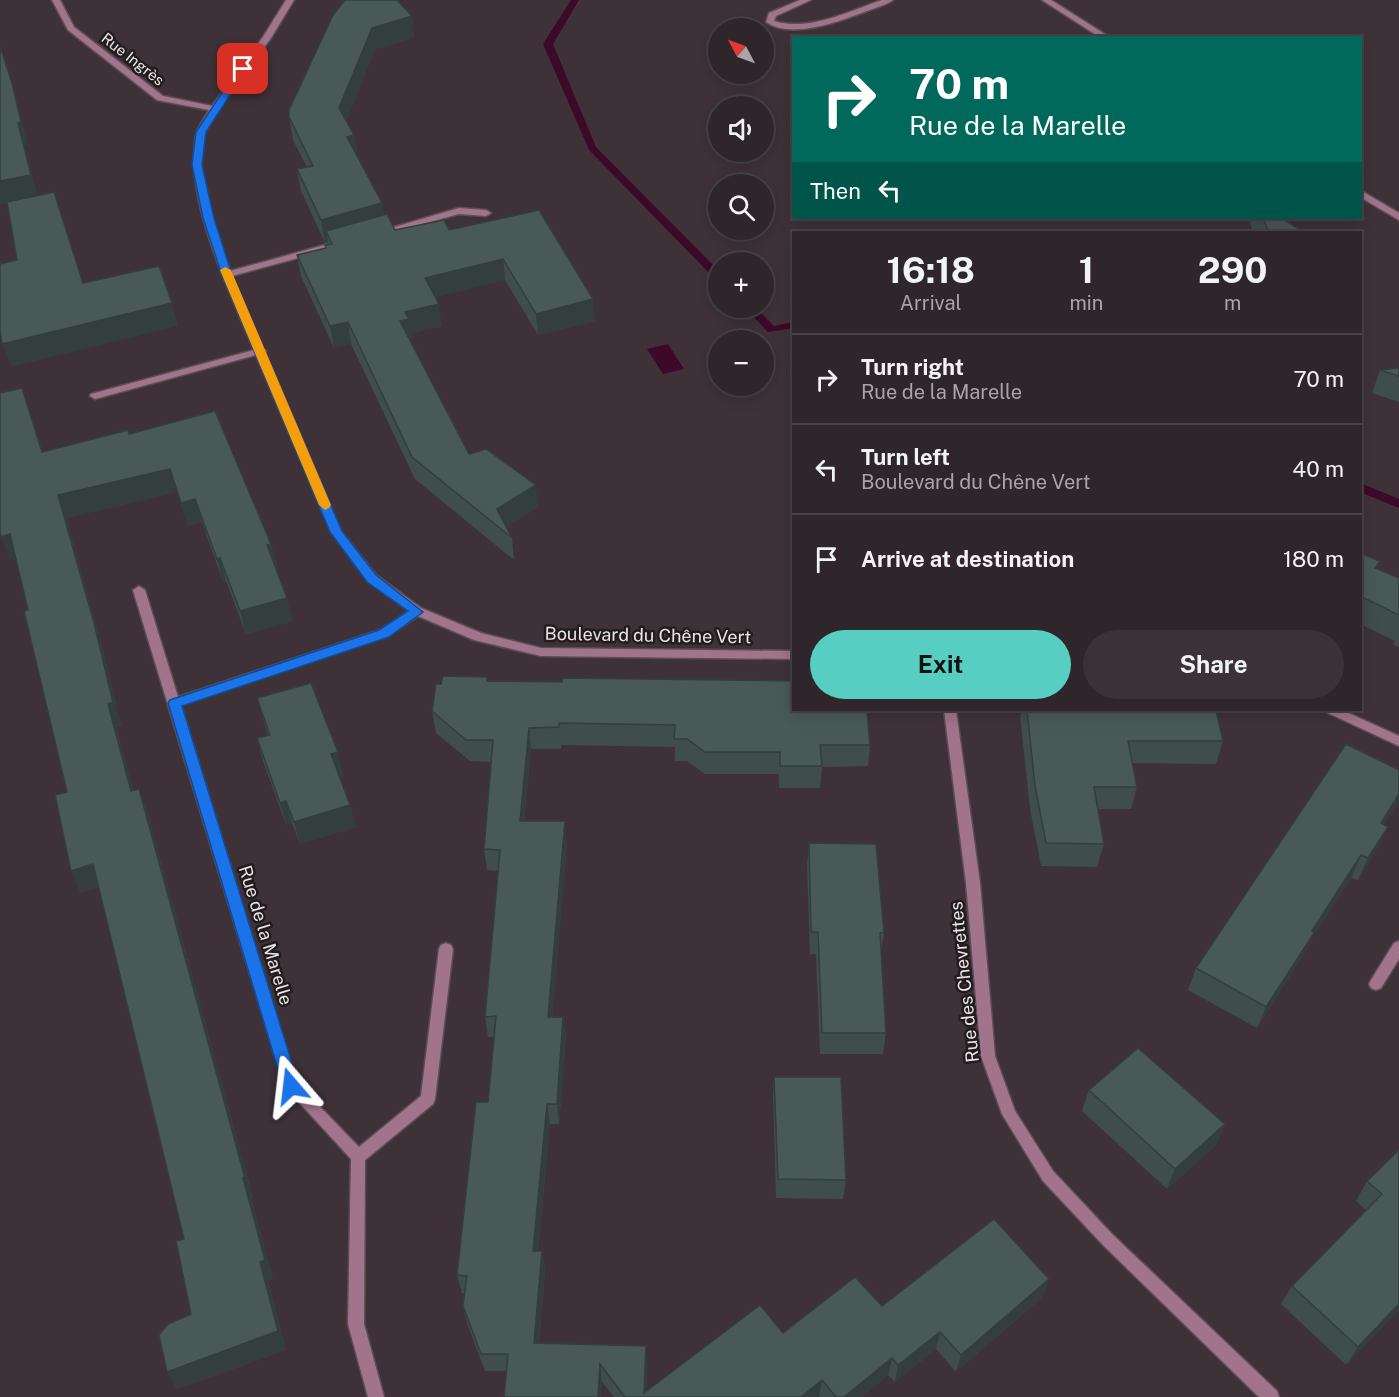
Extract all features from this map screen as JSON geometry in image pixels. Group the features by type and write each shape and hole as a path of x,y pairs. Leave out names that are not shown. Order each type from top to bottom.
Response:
{"street":[{"name":"Rue Ingrès","path":"56,0 71,28 159,98 214,109"},
{"name":"Boulevard du Chêne Vert","path":"290,0 267,38 214,109 201,132 197,165 202,198 227,275 336,532 372,578 417,612 478,637 541,652 792,655"},
{"path":"807,0 772,15 770,21 779,26 796,27 822,22 889,0"},
{"path":"1046,0 1104,36"},
{"path":"1362,194 1399,217"},
{"path":"371,236 459,211 486,213"},
{"path":"227,275 349,242"},
{"path":"95,396 261,351"},
{"name":"Rue de la Marelle","path":"138,590 291,1086 358,1157"},
{"path":"174,703 384,633 417,612"},
{"name":"Rue des Chevrettes","path":"950,711 973,883 988,1056 1009,1114 1048,1176 1108,1240 1271,1397"},
{"path":"1334,711 1399,741"},
{"path":"1376,984 1399,947"},
{"path":"376,1397 356,1324 358,1157 428,1099 446,949"}],"shaded area":[{"path":"668,344 684,369 663,374 647,349"}],"building":[{"path":"345,0 397,0 412,16 372,28 339,108 354,135 347,137 382,203 321,220 297,169 313,166 289,117 289,110 333,15"},
{"path":"0,46 12,83 21,122 18,123 31,175 0,181"},
{"path":"54,192 83,283 159,266 172,303 2,344 0,264 17,260 7,202"},
{"path":"539,210 593,299 536,314 503,259 425,278 439,304 405,312 409,319 400,321 469,454 486,449 536,485 497,509 512,538 412,457 348,322 330,326 297,255 326,248 325,245 332,244 326,231 387,214 395,230 444,220 449,230"},
{"path":"1263,219 1283,219 1302,231 1269,231"},
{"path":"1399,368 1399,376 1380,370"},
{"path":"22,388 42,452 128,430 129,434 215,411 271,544 267,545 287,598 240,611 220,558 217,559 195,499 181,503 170,469 58,495 94,623 113,702 108,704 131,791 139,789 245,1178 243,1178 265,1260 260,1262 278,1331 167,1372 159,1335 168,1324 191,1314 176,1241 184,1239 93,864 71,871 55,795 67,792 24,611 28,610 10,534 1,537 0,533 0,393"},
{"path":"1362,554 1380,561 1375,568 1399,578 1399,615 1362,597"},
{"path":"443,676 487,677 487,681 562,682 563,678 792,681 792,711 867,711 870,745 820,745 822,766 780,766 780,752 705,752 687,739 674,739 675,725 559,723 559,727 529,728 520,821 565,821 548,1017 563,1017 557,1104 547,1104 533,1251 542,1251 534,1343 646,1346 644,1393 760,1305 783,1333 855,1277 882,1306 994,1219 1049,1279 961,1355 940,1332 898,1365 892,1358 844,1397 836,1397 822,1380 801,1397 625,1397 600,1364 598,1397 504,1397 508,1354 481,1354 463,1306 467,1276 457,1275 476,1102 488,1102 496,1016 485,1017 500,850 484,849 493,740 466,740 432,711 436,684 441,684"},
{"path":"311,683 338,752 331,754 350,805 294,822 286,801 280,803 257,738 270,735 257,698"},
{"path":"1027,711 1216,711 1223,741 1128,741 1137,787 1094,787 1104,844 1046,843 1035,786"},
{"path":"1346,744 1399,770 1399,794 1381,823 1388,827 1368,858 1361,855 1266,1007 1196,968"},
{"path":"809,843 876,844 884,933 880,933 886,1033 822,1033 818,932 811,932"},
{"path":"1138,1048 1225,1124 1175,1169 1089,1090"},
{"path":"774,1077 841,1077 846,1180 778,1179"},
{"path":"1399,1150 1399,1304 1358,1347 1292,1286 1382,1194 1367,1181"}],"waterway":[{"path":"575,0 548,44 592,148 708,266"},
{"path":"760,318 772,330 792,325"},
{"path":"1362,488 1399,504"}],"slow traffic":[{"path":"225,270 325,505"}],"route":[{"path":"243,69 214,109 201,132 197,165 202,198 208,218 227,275 336,532 372,578 417,612 384,633 174,703 291,1086"}]}
